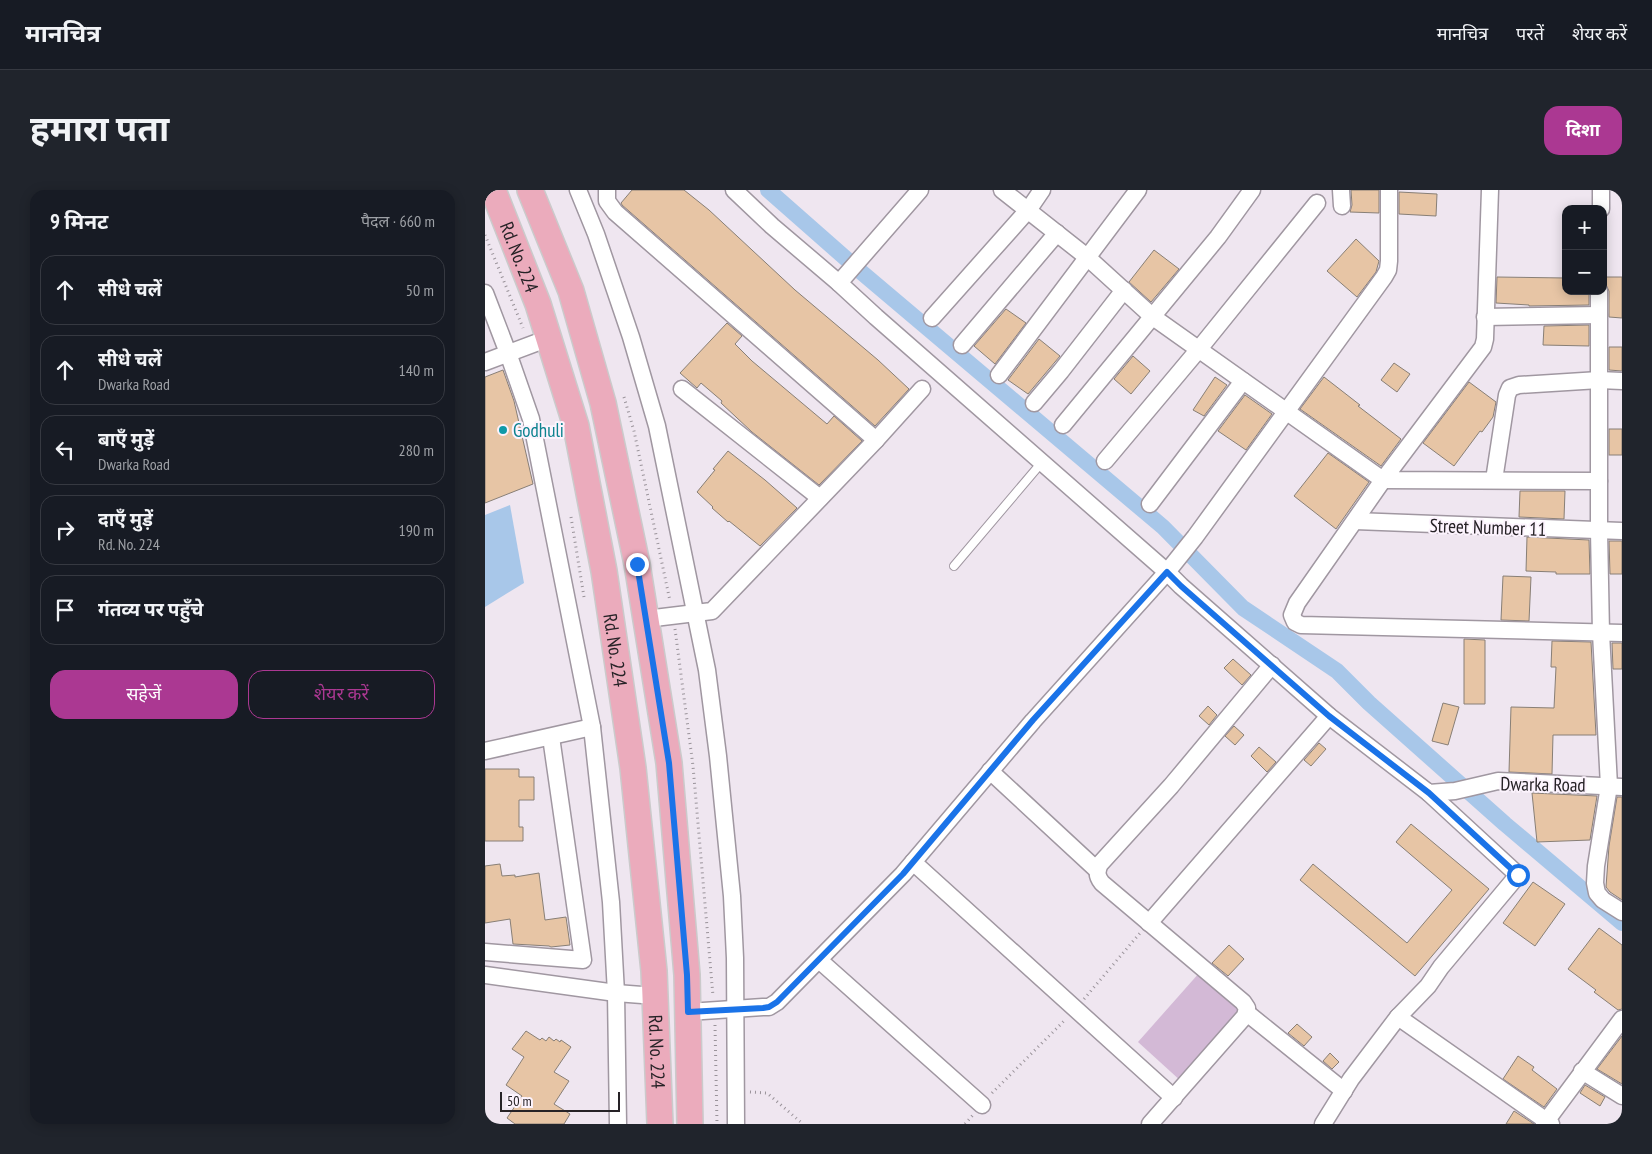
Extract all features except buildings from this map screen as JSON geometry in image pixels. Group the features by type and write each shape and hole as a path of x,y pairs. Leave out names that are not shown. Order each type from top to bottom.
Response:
{"main road":[{"name":"Rd. No. 224","path":"493,190 538,304 576,426 604,571 633,768 654,972 660,1124"},
{"name":"Rd. No. 224","path":"530,190 571,290 603,403 637,564 669,763 687,975 690,1124"}],"street":[{"path":"578,190 596,234 657,426 707,670 732,896 736,1124"},
{"path":"607,190 607,201 615,212 876,440"},
{"path":"733,190 772,226 849,272 910,347 1043,462 1329,716 1429,793 1518,875 1441,967 1428,986 1398,1017 1343,1091 1323,1124"},
{"path":"849,272 920,190"},
{"path":"1002,190 1087,257 1153,317 1383,480 1599,480"},
{"path":"932,318 1029,210 1042,190"},
{"path":"999,375 1138,190"},
{"path":"1063,425 1218,237 1252,190"},
{"path":"688,1012 769,1007 777,1002 913,862 1033,720 1167,572 1195,538 1388,270 1389,190"},
{"path":"1490,190 1485,339 1483,347 1383,480 1297,603 1292,615 1295,622 1301,625 1622,634"},
{"path":"1601,190 1601,205"},
{"path":"1105,461 1199,349 1317,203"},
{"path":"962,345 1057,233"},
{"path":"1033,403 1061,371 1124,290"},
{"path":"485,293 531,419 592,727 611,902 616,993 618,1124"},
{"path":"1599,295 1601,633 1616,787 1596,866 1595,883 1597,893 1603,900 1622,912"},
{"path":"1485,317 1599,316"},
{"path":"485,362 549,338"},
{"path":"1494,480 1507,395 1510,388 1519,385 1599,380 1622,381"},
{"path":"1150,504 1243,381"},
{"path":"682,389 820,498"},
{"path":"646,619 711,611 876,440 922,389"},
{"name":"Street Number 11","path":"1355,521 1622,531"},
{"path":"1272,665 1171,786 1100,864 1097,870 1098,878 1102,884 1243,1002 1247,1008 1247,1013 1343,1091"},
{"path":"1149,923 1329,716"},
{"path":"485,751 592,727"},
{"path":"485,952 583,960 551,737"},
{"path":"990,771 1097,870"},
{"name":"Dwarka Road","path":"1429,793 1455,791 1498,782 1616,787"},
{"path":"913,862 1174,1098"},
{"path":"819,960 982,1105"},
{"path":"485,975 616,993 655,996"},
{"path":"1149,1124 1174,1098 1247,1013"},
{"path":"1398,1017 1547,1123 1582,1071 1622,1019"},
{"path":"1582,1071 1622,1096"}],"lane":[{"path":"954,566 1043,462"}],"path":[{"path":"965,1124 1002,1082 1076,1009 1149,923"},
{"path":"736,1090 767,1093 803,1124"}],"shaded area":[{"path":"1200,972 1243,1009 1182,1082 1138,1042"}],"water":[{"path":"510,505 524,583 485,607 485,515"}],"waterway":[{"path":"768,190 860,271 1163,527 1243,608 1337,671 1369,703 1505,824 1622,923"}],"place":[{"name":"Godhuli","path":"503,430"}],"route":[{"path":"637,564 669,763 687,975 688,1012 769,1007 785,995 903,874 1033,720 1167,572 1329,716 1429,793 1518,875"}]}
